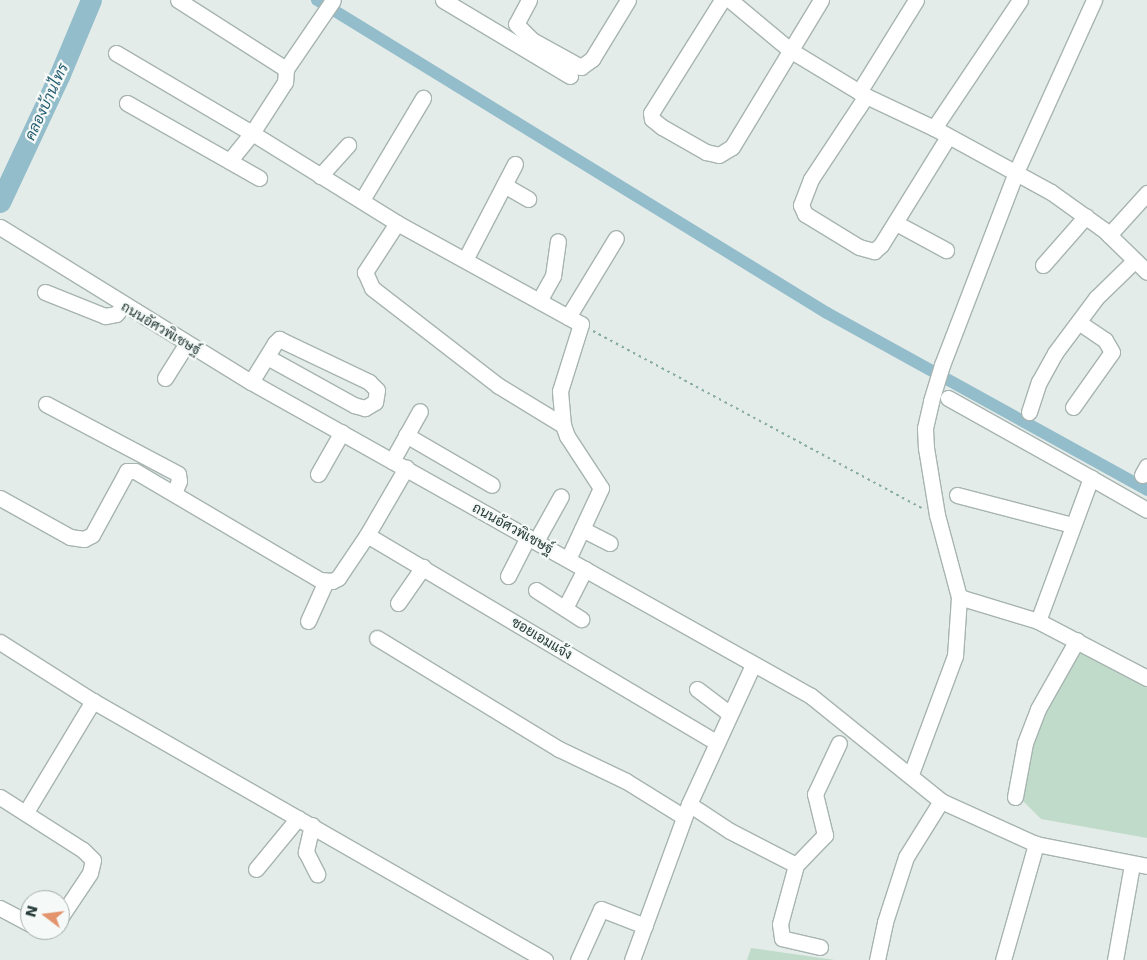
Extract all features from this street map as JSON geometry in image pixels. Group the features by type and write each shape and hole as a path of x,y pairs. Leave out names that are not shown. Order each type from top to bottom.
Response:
{"street":[{"path":"178,0 286,70"},
{"path":"443,0 570,76"},
{"path":"529,0 516,24 532,40 581,67 592,59 628,0"},
{"path":"722,0 655,102 652,119 662,127 706,152 725,154 821,0"},
{"path":"730,0 790,50 862,94 934,128 1016,172 1086,216 1109,235 1147,272"},
{"path":"916,0 811,179 801,205 805,214 874,251 881,245 896,222 948,137"},
{"path":"934,128 1020,0"},
{"path":"911,774 955,656 959,596 937,515 926,448 925,428 931,401 942,365 1016,172 1094,0"},
{"path":"229,161 252,133 285,82 286,70 332,1"},
{"path":"116,52 252,133 397,223 466,258 574,321"},
{"path":"362,200 423,98"},
{"path":"126,103 260,178"},
{"path":"320,176 348,145"},
{"path":"466,258 515,164"},
{"path":"504,186 528,199"},
{"path":"1109,235 1147,193"},
{"path":"1043,265 1086,216"},
{"path":"896,222 946,250"},
{"path":"397,223 364,272 372,288 499,386 563,425"},
{"name":"ถนนอัศวพิเชษฐ์","path":"5,230 250,382 794,687 834,713 911,774 941,801 1036,844 1132,865 1147,866"},
{"path":"568,559 601,488 571,443 563,425 560,391 574,321 616,238"},
{"path":"539,301 553,276 558,241"},
{"path":"1029,412 1039,382 1055,353 1096,298 1135,260"},
{"path":"45,292 105,316 116,314 124,305"},
{"path":"1073,407 1112,352 1105,340 1078,322"},
{"path":"250,382 275,343 285,340 369,382 377,390 375,402 365,408 354,405 267,357"},
{"path":"165,378 187,343"},
{"path":"948,398 1147,510"},
{"path":"46,404 178,474 179,481 174,492"},
{"path":"392,460 420,412"},
{"path":"318,474 342,432"},
{"path":"406,435 492,485"},
{"path":"0,498 70,537 84,539 92,535 127,471 146,476 326,581 338,578 367,534 406,468"},
{"path":"1038,621 1072,525 1092,478"},
{"path":"958,495 1028,516 1072,525"},
{"path":"508,576 561,496"},
{"path":"582,529 610,543"},
{"name":"ซอยเอมแจ้ง","path":"367,534 717,743"},
{"path":"398,604 422,567"},
{"path":"565,608 585,569"},
{"path":"308,621 326,581"},
{"path":"536,590 581,619"},
{"path":"959,596 1038,621 1147,678"},
{"path":"377,638 559,749 730,831 796,865"},
{"path":"1015,797 1025,743 1038,709 1077,640"},
{"path":"0,642 93,700 545,960"},
{"path":"632,960 687,810 753,665"},
{"path":"697,689 730,714"},
{"path":"26,812 93,700"},
{"path":"820,947 789,942 779,933 796,865 826,835 815,794 839,743"},
{"path":"0,797 26,812 93,860 90,873 70,903"},
{"path":"877,960 884,922 906,856 941,801"},
{"path":"256,870 305,822"},
{"path":"305,822 306,852 317,874"},
{"path":"1003,960 1036,844"},
{"path":"1116,960 1132,865"},
{"path":"0,908 20,919"},
{"path":"578,960 601,909 645,926"}],"path":[{"path":"574,321 892,494 937,515"}],"green space":[{"path":"1078,646 1147,683 1147,838 1041,819 1019,797 1030,744 1043,710"},
{"path":"751,948 835,960 747,960"}],"waterway":[{"name":"คลองบ้านไทร","path":"0,202 60,74 91,0"},
{"path":"317,0 827,313 1147,490"}]}
